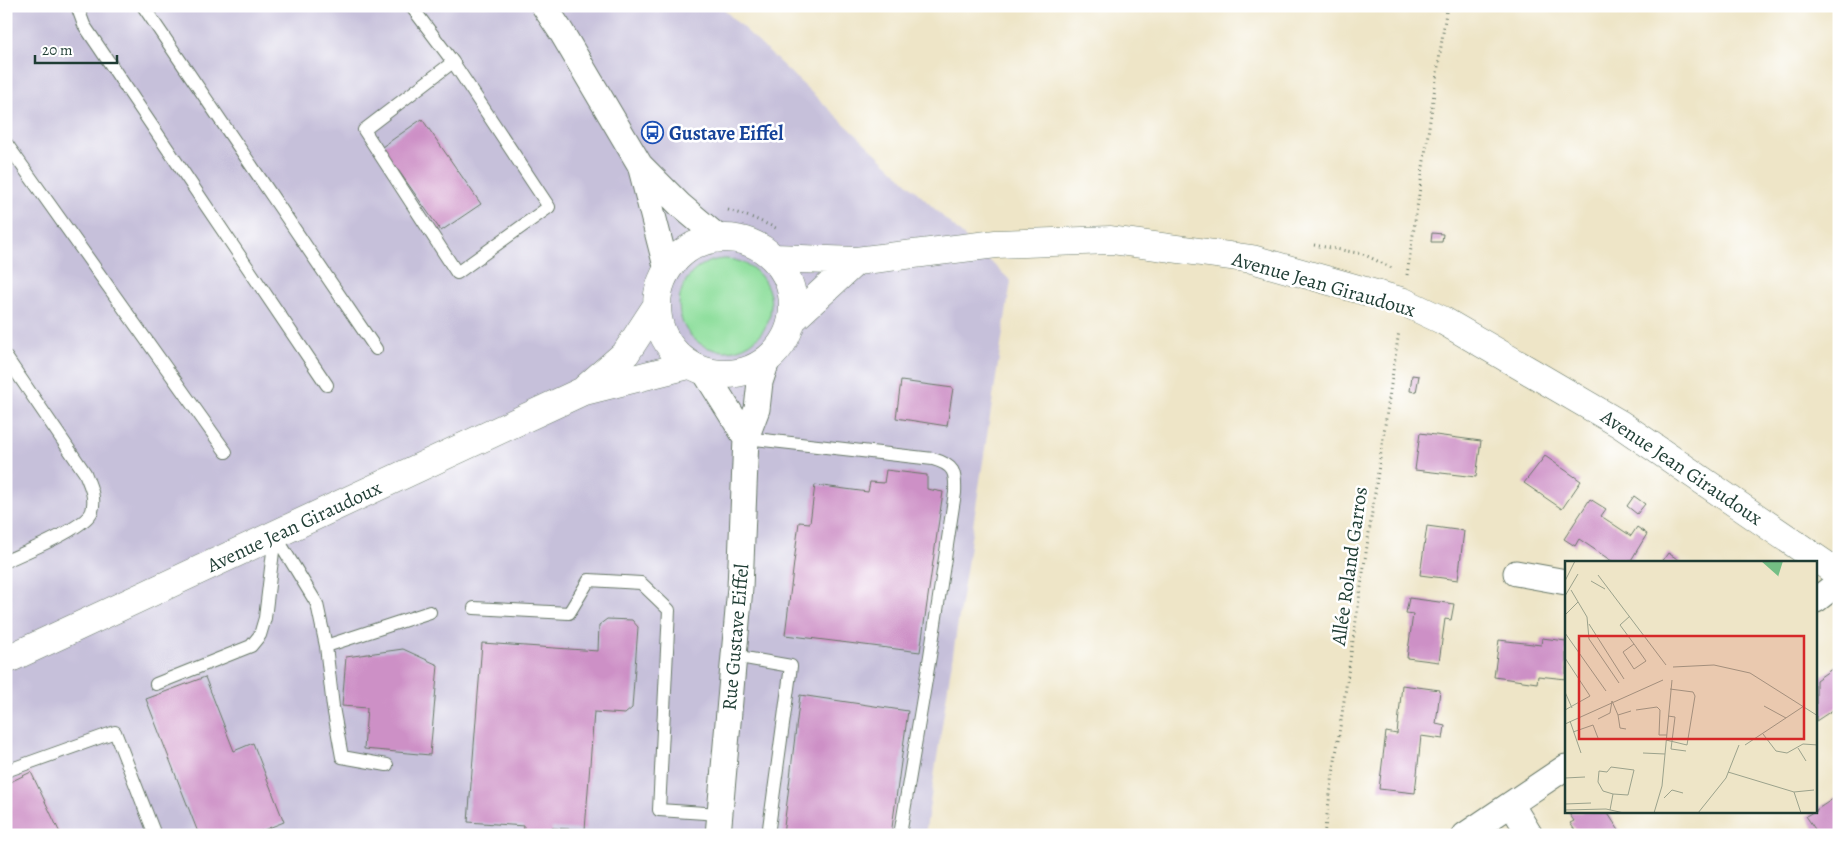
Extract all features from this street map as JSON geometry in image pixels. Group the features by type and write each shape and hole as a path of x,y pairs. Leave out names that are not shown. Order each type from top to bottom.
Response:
{"street":[{"path":"544,6 640,165 680,205 719,238"},
{"path":"640,165 667,270"},
{"path":"719,238 739,239 758,246 774,258 787,276 793,297 792,319 786,338 778,350 766,361 743,373 717,374 697,368 676,354 665,340 659,324 656,307 659,288 667,270 680,254 698,243 719,238"},
{"name":"Avenue Jean Giraudoux","path":"774,258 856,261 996,244 1111,240 1252,260 1409,290 1442,320 1620,424 1839,574"},
{"path":"792,319 856,261"},
{"name":"Avenue Jean Giraudoux","path":"582,392 626,353 656,307"},
{"name":"Rue Gustave Eiffel","path":"719,824 740,588 746,438 756,409 760,382 766,361"},
{"path":"697,368 746,438"},
{"name":"Avenue Jean Giraudoux","path":"8,656 275,536 582,392 697,368"},
{"path":"1516,573 1565,582"},
{"path":"1818,598 1839,582"},
{"path":"1465,835 1565,768"},
{"path":"1511,804 1530,835"}],"lane":[{"path":"77,6 84,25 327,385"},
{"path":"143,6 376,349"},
{"path":"411,6 453,62 549,207 457,273 364,130 453,62"},
{"path":"6,143 226,452"},
{"path":"6,357 85,473 94,495 92,512 77,527 6,561"},
{"path":"746,438 933,459 946,462 952,469 955,478 955,493 900,835"},
{"path":"275,536 317,604 326,646 333,707 342,757 387,765"},
{"path":"156,684 250,646 260,635 265,618 275,536"},
{"path":"474,608 569,613 590,580 641,583 670,610 659,810 719,824"},
{"path":"326,646 430,612"},
{"path":"734,656 791,666 768,835"},
{"path":"6,771 115,732 155,835"}],"path":[{"name":"Allée Roland Garros","path":"1324,835 1409,290 1408,275 1448,6"},
{"path":"1305,244 1363,254 1408,275 1409,290"}],"shaded area":[{"path":"6,6 720,6 1011,281 925,835 6,835"}],"green space":[{"path":"716,259 734,259 751,266 764,279 771,296 771,314 764,331 751,344 734,351 716,351 699,344 686,331 679,314 679,296 686,279 699,266"}],"building":[{"path":"422,119 481,204 441,231 382,147"},
{"path":"1432,233 1443,234 1442,242 1431,242"},
{"path":"1412,375 1419,376 1416,392 1410,391"},
{"path":"901,381 953,388 947,426 896,418"},
{"path":"1420,433 1481,441 1476,477 1415,470"},
{"path":"1545,456 1581,481 1562,509 1524,483"},
{"path":"886,470 927,475 927,489 943,492 920,652 785,635 799,522 810,523 815,485 868,492 870,482 884,483"},
{"path":"1634,496 1645,504 1637,514 1627,506"},
{"path":"1590,499 1606,509 1601,516 1631,536 1637,527 1647,534 1631,561 1612,561 1579,539 1575,546 1564,539"},
{"path":"1427,526 1464,531 1458,580 1420,575"},
{"path":"1668,553 1680,561 1663,561"},
{"path":"1409,598 1454,604 1451,620 1445,619 1439,662 1407,658 1413,614 1406,613"},
{"path":"607,619 632,620 638,627 632,708 625,714 594,712 585,830 552,828 552,835 523,835 524,826 468,822 482,643 598,651 599,625"},
{"path":"1542,638 1565,641 1565,679 1538,676 1537,683 1494,677 1499,640 1541,645"},
{"path":"403,649 438,665 430,755 364,749 367,708 342,706 346,657"},
{"path":"1839,664 1839,706 1818,720 1818,679"},
{"path":"205,677 234,751 253,743 284,822 251,835 199,835 146,699"},
{"path":"1402,685 1440,690 1436,724 1445,726 1443,739 1421,736 1415,793 1379,789 1386,732 1397,734"},
{"path":"800,695 908,711 891,835 783,835"},
{"path":"31,772 61,835 6,835 6,784"},
{"path":"1839,795 1839,835 1819,835 1806,816 1818,814 1818,809"},
{"path":"1569,814 1608,814 1622,835 1578,835 1570,823 1574,821"}],"place":[{"name":"Gustave Eiffel","path":"653,133"}]}
